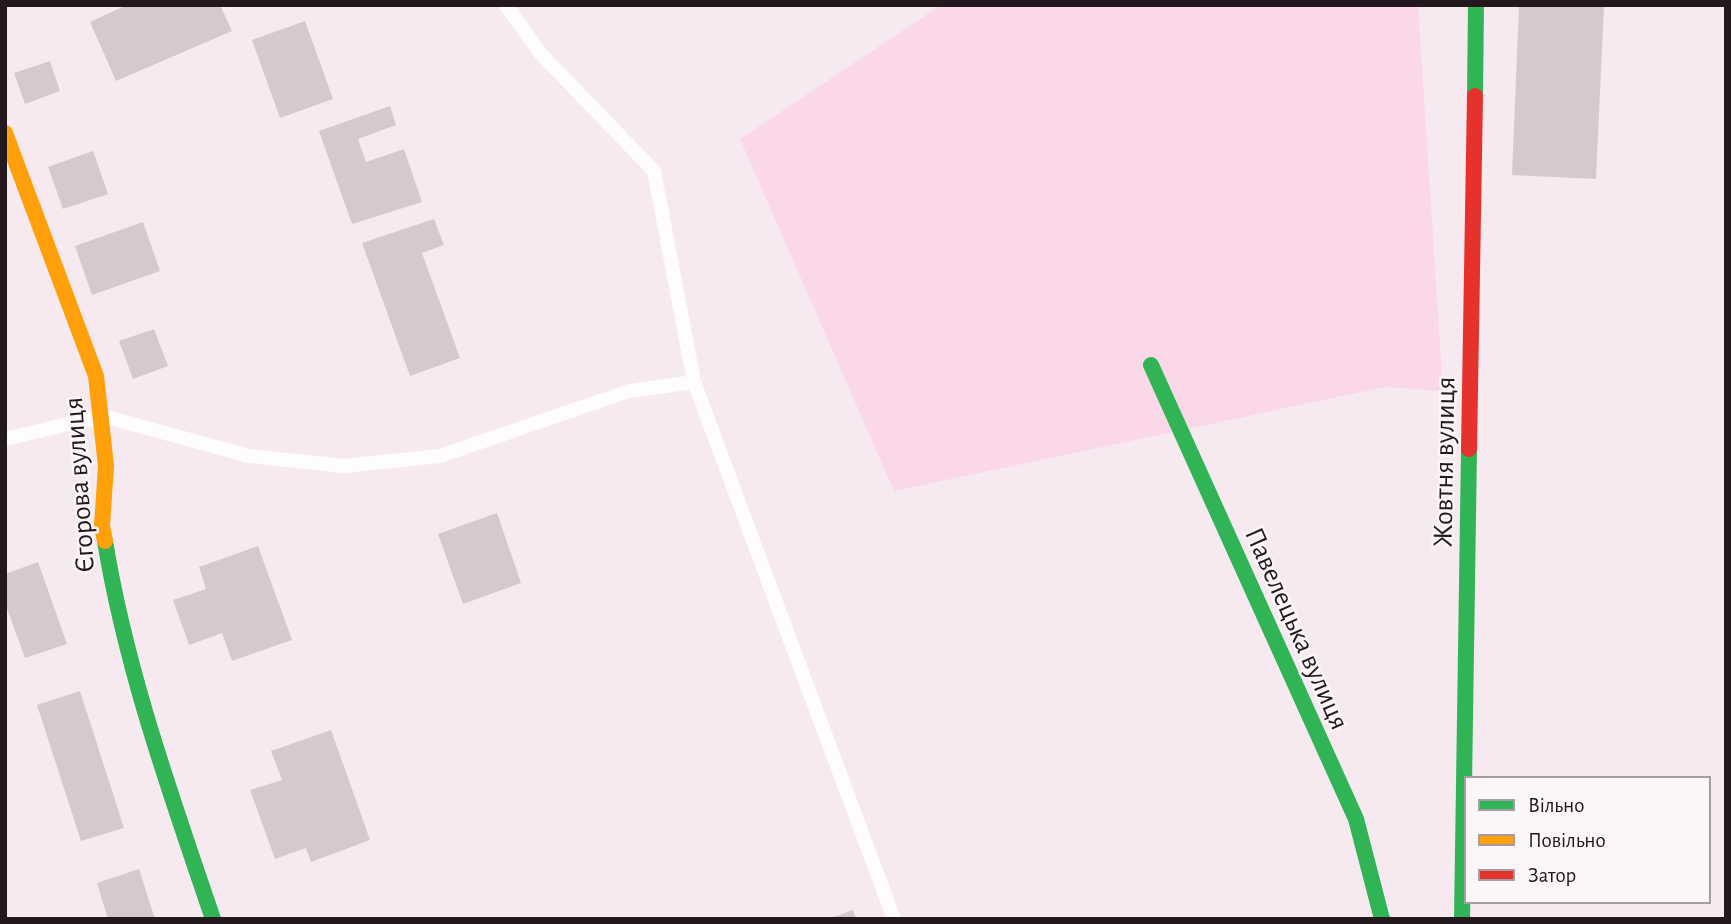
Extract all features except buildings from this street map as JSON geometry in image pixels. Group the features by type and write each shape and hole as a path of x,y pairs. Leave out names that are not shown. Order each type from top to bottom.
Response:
{"street":[{"name":"Жовтня вулиця","path":"1462,919 1476,5"},
{"name":"Єгорова вулиця","path":"5,133 96,376 103,416 106,466 102,526 114,597 169,789 213,919"},
{"name":"Павелецька вулиця","path":"1151,365 1356,819 1382,919"}],"lane":[{"path":"506,5 541,54 654,171 694,382 894,919"},
{"path":"5,439 103,416 249,456 344,466 440,456 629,391 694,382"}],"shaded area":[{"path":"941,5 1418,5 1443,391 1385,387 894,491 740,139"}],"traffic: fast":[{"path":"1475,96 1476,5"},
{"path":"1151,365 1356,819 1382,919"},
{"path":"1462,919 1469,449"},
{"path":"105,541 137,685 213,919"}],"traffic: slow":[{"path":"5,133 96,376 106,466 102,526 105,541"}],"traffic: jam":[{"path":"1469,449 1475,96"}]}
